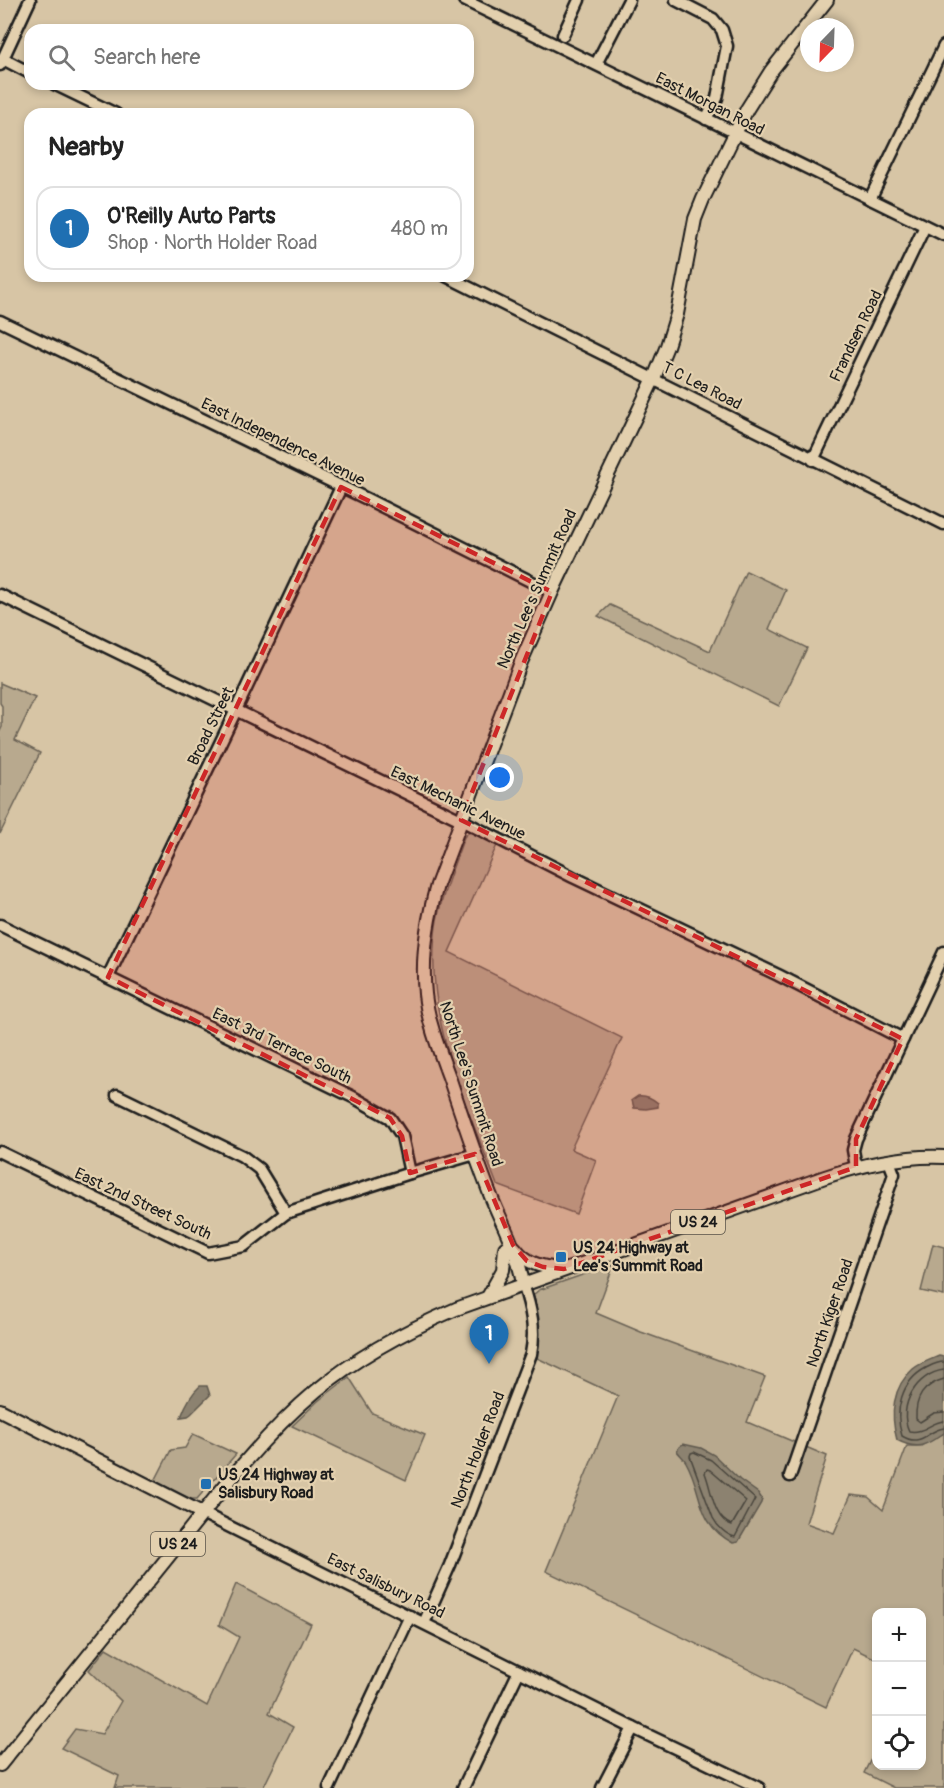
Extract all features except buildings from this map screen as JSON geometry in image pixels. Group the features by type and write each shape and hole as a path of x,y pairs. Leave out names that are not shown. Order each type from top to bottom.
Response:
{"main road":[{"name":"North Lee's Summit Road","path":"523,1284 515,1274 509,1247 501,1237 501,1221 475,1154 430,1021 425,993 423,956 428,918 437,885 521,662 667,346 677,314 695,219 703,199 747,109 771,71 827,0"},
{"name":"US 24","path":"0,1765 246,1460 294,1410 333,1378 372,1352 416,1327 456,1309 856,1167 924,1157 944,1157"},
{"path":"488,1297 503,1271 509,1247 535,1265 564,1269"},
{"name":"East Salisbury Road","path":"0,1410 202,1513"}],"street":[{"path":"24,71 1,62 30,0"},
{"name":"East Morgan Road","path":"464,0 944,235"},
{"path":"563,35 579,0"},
{"path":"596,64 629,0"},
{"path":"676,0 713,19 722,30 727,46 717,98 706,119"},
{"path":"870,199 944,46"},
{"path":"66,90 104,108"},
{"name":"Frandsen Road","path":"813,460 925,226"},
{"name":"T C Lea Road","path":"458,282 944,524"},
{"name":"East Independence Avenue","path":"0,321 552,592"},
{"name":"Broad Street","path":"108,977 341,487"},
{"name":"East Mechanic Avenue","path":"0,596 778,975 903,1039"},
{"name":"East 3rd Terrace South","path":"0,925 353,1097 390,1118 402,1136 410,1173"},
{"path":"856,1167 853,1150 856,1139 944,952"},
{"path":"117,1095 242,1156 259,1169 286,1213"},
{"name":"East 2nd Street South","path":"0,1152 208,1253 244,1246 286,1213 475,1154"},
{"name":"North Kiger Road","path":"790,1476 894,1174 889,1161"},
{"name":"North Holder Road","path":"424,1623 450,1565 531,1354 533,1324 530,1304 523,1284"},
{"name":"East Salisbury Road","path":"202,1513 633,1728 739,1784 759,1788"},
{"path":"329,1788 410,1616"},
{"path":"463,1788 519,1671"},
{"path":"603,1788 633,1728"}],"highlighted area":[{"path":"341,487 552,592 461,820 903,1039 856,1139 856,1167 564,1269 543,1267 527,1261 513,1245 475,1154 410,1173 402,1136 390,1118 108,977"}],"shaded area":[{"path":"746,571 786,590 769,629 807,648 779,706 598,616 610,605 710,651"},
{"path":"0,683 35,698 15,740 40,753 0,834 2,706"},
{"path":"473,832 498,843 449,952 622,1038 571,1149 596,1160 576,1214 497,1185 449,1056 435,988 434,954 437,920 464,837"},
{"path":"933,1244 944,1247 944,1296 921,1291"},
{"path":"614,1264 596,1313 641,1332 765,1377 747,1422 827,1456 806,1523 834,1533 851,1495 868,1497 883,1510 907,1446 921,1446 944,1433 944,1788 894,1788 864,1773 872,1757 872,1770 926,1770 926,1608 872,1608 872,1657 853,1648 826,1707 546,1571 618,1396 535,1357 538,1324 533,1295 539,1290"},
{"path":"349,1377 372,1413 425,1435 406,1480 292,1426 318,1401"},
{"path":"193,1434 236,1454 197,1499 191,1499 155,1481 171,1450 185,1448"},
{"path":"236,1584 311,1624 269,1713 293,1727 263,1788 115,1788 119,1776 61,1748 75,1729 102,1734 121,1701 89,1670 106,1648 207,1706 239,1637 219,1625"}],"water":[{"path":"638,1096 651,1098 658,1103 658,1107 634,1108 632,1100"},
{"path":"939,1356 944,1357 944,1433 932,1441 916,1446 897,1440 893,1411 901,1384 913,1369"},
{"path":"200,1386 207,1386 210,1395 191,1414 181,1417 189,1400"},
{"path":"683,1444 701,1448 714,1455 762,1499 738,1542 733,1543 721,1535 706,1517 692,1474 677,1451"}],"place":[{"name":"US 24 Highway at Lee's Summit Road","path":"561,1257"},
{"name":"O'Reilly Auto Parts","path":"489,1364"},
{"name":"US 24 Highway at Salisbury Road","path":"206,1484"}]}
